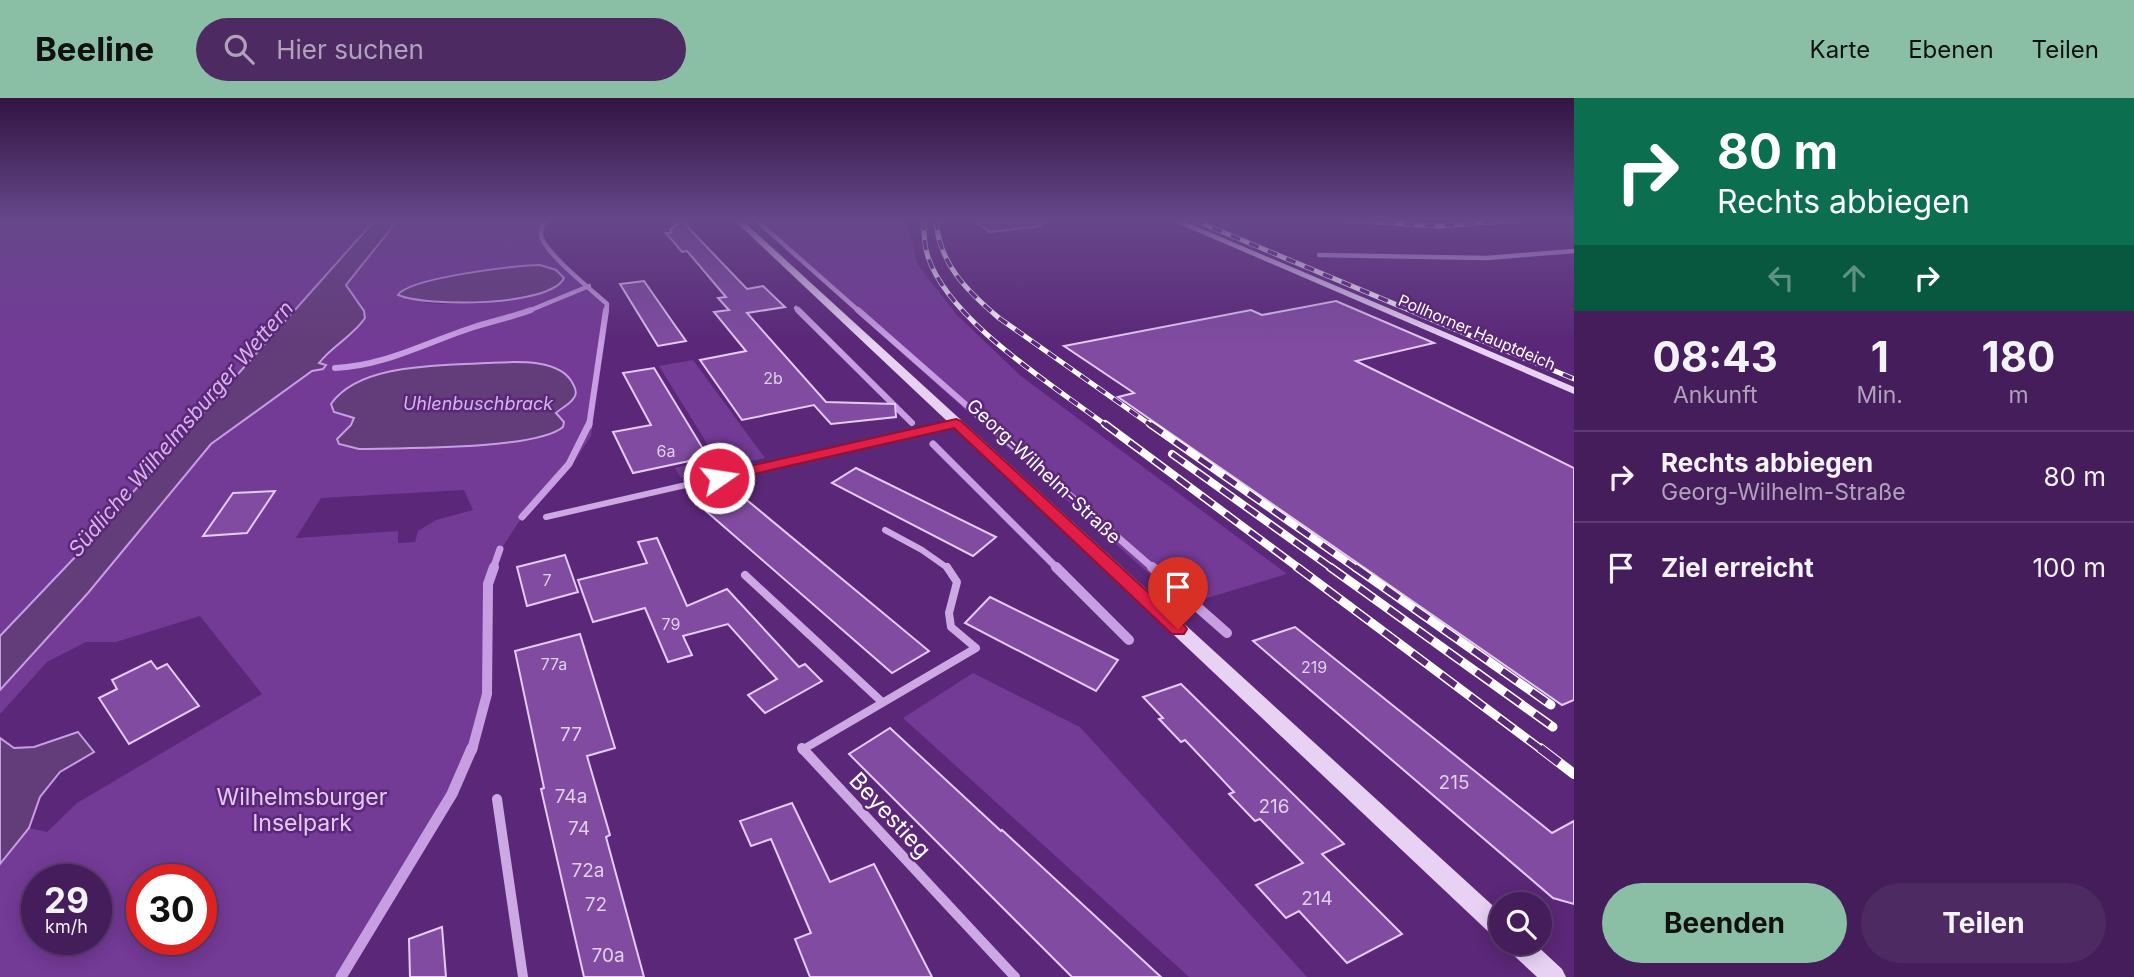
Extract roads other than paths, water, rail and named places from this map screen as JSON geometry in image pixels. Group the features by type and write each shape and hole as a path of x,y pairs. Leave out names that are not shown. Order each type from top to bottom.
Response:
{"main road":[{"name":"Georg-Wilhelm-Straße","path":"782,261 1489,917"},
{"name":"Pollhorner Hauptdeich","path":"1270,261 1574,391"},
{"path":"1530,955 1554,977"}],"street":[{"path":"546,517 956,423"},
{"name":"Beyestieg","path":"885,530 916,544 954,574 957,590 947,611 951,629 976,648 801,749 1016,977"},
{"path":"745,575 881,701"},
{"path":"497,799 523,977"}],"water":[{"path":"339,261 365,261 346,285 364,311 365,318 319,363 326,365 323,369 312,371 211,444 88,593 0,690 0,636 77,555"},
{"path":"540,265 556,270 564,278 554,288 536,295 459,303 398,295 421,283 441,278"},
{"name":"Uhlenbuschbrack","path":"508,362 546,365 567,375 576,394 556,413 564,422 563,427 548,435 497,444 359,449 339,444 337,439 354,418 334,412 331,404 344,391 361,381 380,374 424,366"},
{"path":"78,732 94,752 60,772 40,797 29,828 0,864 0,738 14,748 34,747"}],"waterway":[{"path":"559,261 587,287"},
{"path":"802,261 860,312"},
{"path":"530,310 587,287"},
{"path":"587,287 607,304 606,312"},
{"path":"335,368 389,358 474,327 530,310"},
{"path":"526,312 530,310"},
{"path":"589,426 606,310"},
{"path":"798,310 912,423"},
{"path":"858,310 990,426"},
{"path":"522,517 569,464 589,424"},
{"path":"988,424 1154,569"},
{"path":"933,444 1129,640"},
{"path":"493,569 500,549"},
{"path":"472,750 487,694 488,584 494,567"},
{"path":"1152,567 1227,633"},
{"path":"341,977 452,794 472,748"}],"railway":[{"path":"930,261 940,281 980,328 1032,372 1107,426"},
{"path":"948,261 966,287 999,318 1152,426"},
{"path":"1292,261 1574,379"},
{"path":"1105,424 1300,569"},
{"path":"1150,424 1357,569"},
{"path":"1172,454 1333,569"},
{"path":"1297,567 1542,750"},
{"path":"1330,567 1553,727"},
{"path":"1355,567 1551,705"},
{"path":"1540,748 1574,774"}],"water label":[{"name":"Südliche Wilhelmsburger Wettern","path":"181,429"}],"park label":[{"name":"Wilhelmsburger Inselpark","path":"302,810"}]}
